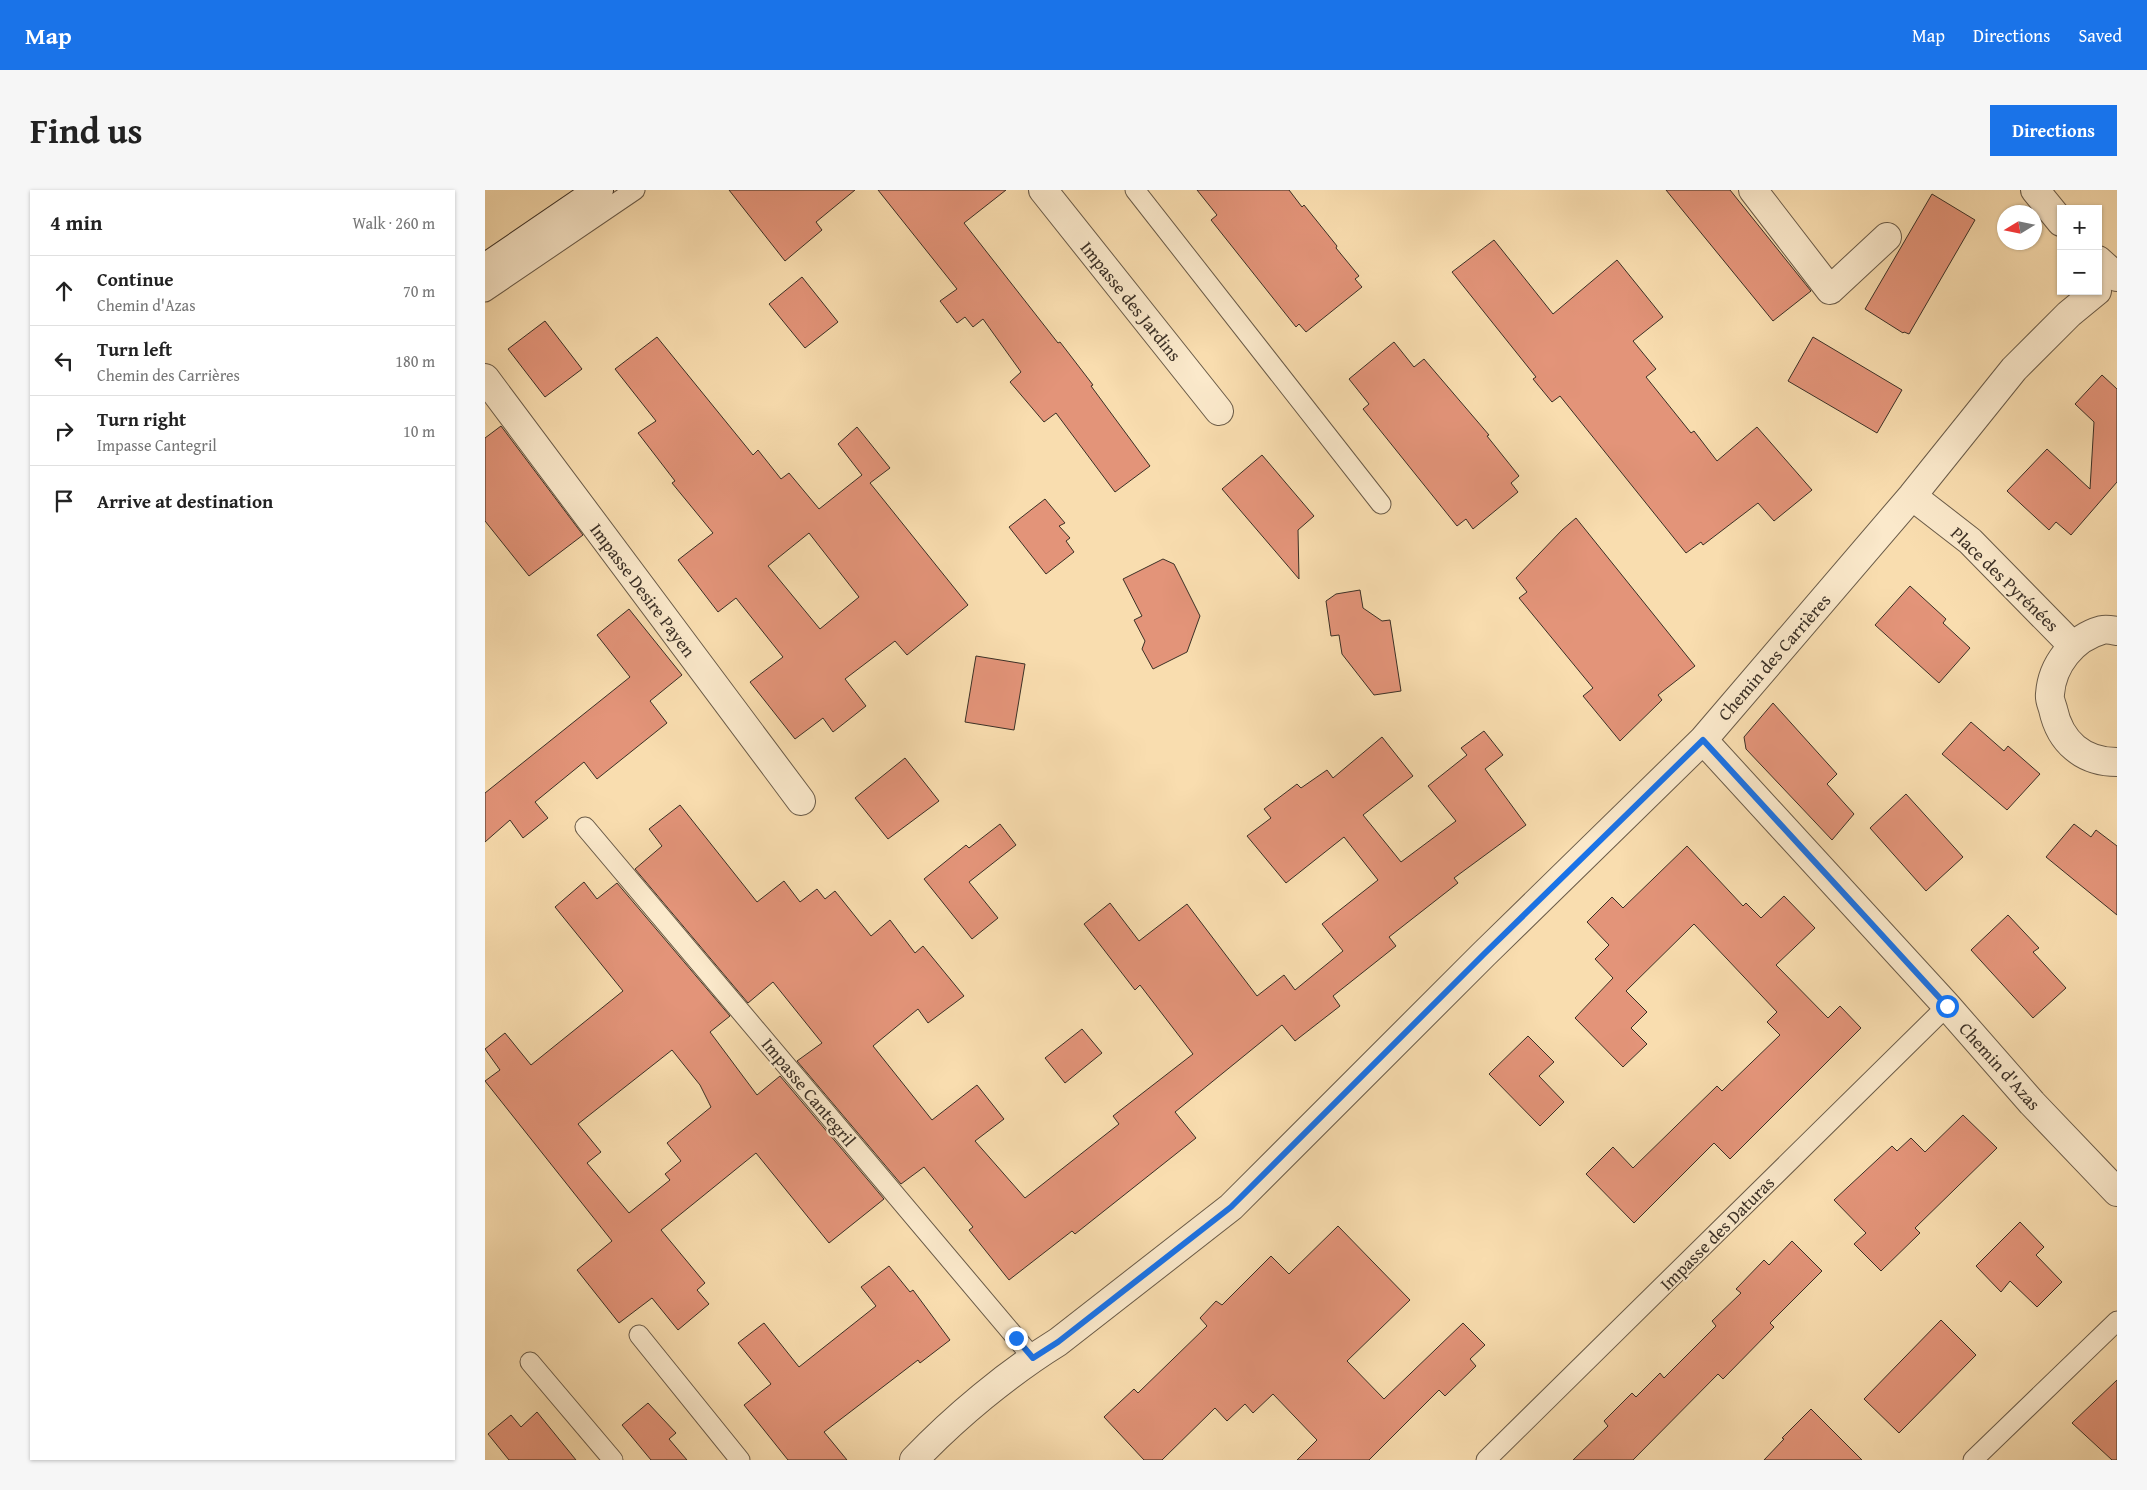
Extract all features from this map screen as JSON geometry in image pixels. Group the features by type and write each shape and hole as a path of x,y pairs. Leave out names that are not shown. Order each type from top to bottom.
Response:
{"street":[{"path":"485,268 599,190"},
{"name":"Impasse des Jardins","path":"1043,190 1219,411"},
{"path":"1753,190 1830,290 1887,237"},
{"path":"2035,190 2057,217"},
{"name":"Chemin des Carrières","path":"914,1460 940,1433 1033,1358 1058,1342 1231,1207 1484,954 1703,740 1912,496 2014,369 2107,278"},
{"name":"Impasse Desire Payen","path":"485,378 801,801"},
{"name":"Place des Pyrénées","path":"1912,496 1970,541 2073,646"},
{"name":"Place des Pyrénées","path":"2117,630 2102,630 2073,646 2057,666 2049,696 2056,725 2075,749 2102,762 2117,762"},
{"name":"Chemin d'Azas","path":"1703,740 1947,1006 2032,1103 2117,1192"}],"lane":[{"path":"485,292 635,190"},
{"path":"1135,190 1381,504"},
{"name":"Impasse Cantegril","path":"585,826 1033,1358"},
{"name":"Impasse des Daturas","path":"1487,1460 1947,1006"},
{"path":"1973,1460 2117,1320"},
{"path":"639,1335 740,1460"},
{"path":"530,1362 613,1460"}],"building":[{"path":"729,190 855,190 816,222 822,230 785,261"},
{"path":"878,190 1006,190 964,223 1093,385 1091,386 1150,466 1115,492 1056,413 1044,422 1010,382 1021,372 983,319 973,327 965,317 957,323 940,301 957,289"},
{"path":"1197,190 1289,190 1302,207 1304,205 1337,246 1336,248 1359,276 1355,279 1362,287 1306,332 1299,324 1296,327 1211,220 1217,215"},
{"path":"1666,190 1730,190 1811,291 1773,321"},
{"path":"1932,194 1975,220 1909,334 1903,333 1865,309"},
{"path":"1494,240 1553,314 1617,260 1663,317 1633,341 1656,369 1646,377 1691,433 1694,431 1717,461 1757,427 1812,490 1774,521 1758,503 1703,545 1701,542 1686,553 1560,396 1552,402 1533,379 1536,377 1452,272"},
{"path":"802,277 838,322 805,348 769,304"},
{"path":"545,321 582,369 545,397 508,349"},
{"path":"657,337 753,455 758,450 781,479 789,473 819,509 862,475 838,444 857,427 890,468 870,483 968,605 907,655 895,641 845,679 866,706 833,732 823,718 795,739 750,682 783,657 736,598 718,612 678,560 713,533 672,483 675,481 638,433 656,421 615,369","holes":["809,533 859,597 820,629 768,566"]},
{"path":"1813,337 1902,390 1877,433 1788,381"},
{"path":"1394,342 1414,367 1424,359 1489,435 1487,436 1519,476 1511,483 1518,492 1473,529 1466,519 1457,526 1363,409 1369,404 1349,379"},
{"path":"2102,375 2117,389 2117,482 2071,535 2056,522 2049,530 2007,491 2047,449 2090,489 2094,422 2075,404"},
{"path":"501,426 583,535 529,576 485,521 485,438"},
{"path":"1262,455 1314,516 1298,530 1299,579 1222,489"},
{"path":"1045,499 1065,523 1059,526 1070,538 1066,541 1074,552 1046,574 1009,527"},
{"path":"1576,518 1695,666 1658,695 1662,700 1620,741 1583,696 1593,688 1519,598 1527,592 1516,578"},
{"path":"1163,559 1174,564 1200,616 1187,652 1153,669 1142,649 1145,641 1134,620 1142,616 1123,579"},
{"path":"1910,586 1946,619 1943,623 1970,648 1939,683 1875,625"},
{"path":"1360,590 1363,608 1382,621 1390,620 1401,691 1374,695 1342,654 1339,635 1331,636 1326,601 1336,594"},
{"path":"629,609 682,675 650,701 667,723 597,779 584,762 535,802 548,818 523,838 510,820 485,842 485,793 630,677 597,635"},
{"path":"976,656 1025,664 1014,730 965,722"},
{"path":"1773,703 1837,774 1827,784 1854,814 1832,840 1746,749 1744,737"},
{"path":"1971,722 2004,751 2008,746 2040,774 2007,810 1942,754"},
{"path":"1484,731 1503,755 1485,769 1526,825 1454,878 1458,883 1389,937 1396,946 1333,996 1340,1006 1295,1041 1282,1025 1175,1112 1196,1138 1075,1234 1072,1231 1009,1280 969,1230 973,1227 924,1167 901,1184 797,1061 822,1043 773,982 748,1003 635,869 662,846 649,829 680,805 757,902 784,881 800,902 817,889 825,899 835,891 871,936 890,920 915,953 923,946 964,996 928,1023 918,1009 873,1046 932,1120 977,1085 1004,1119 975,1141 1025,1198 1119,1124 1113,1116 1193,1054 1140,985 1135,990 1084,924 1110,903 1139,941 1187,904 1257,996 1284,975 1295,990 1343,951 1322,924 1378,880 1344,837 1286,883 1247,836 1271,818 1264,809 1297,784 1301,788 1327,770 1333,778 1382,737 1413,776 1363,815 1401,862 1456,821 1428,786 1467,755 1461,748"},
{"path":"905,758 939,801 888,839 855,798"},
{"path":"1906,794 1963,857 1926,891 1870,828"},
{"path":"1000,824 1016,845 969,882 998,918 972,939 924,879 966,845 969,848"},
{"path":"2074,824 2091,837 2096,830 2117,846 2117,915 2046,857"},
{"path":"1687,846 1743,906 1746,903 1761,918 1784,896 1815,928 1776,965 1828,1018 1840,1006 1861,1028 1730,1159 1714,1143 1634,1223 1586,1174 1613,1147 1633,1168 1717,1086 1722,1091 1780,1035 1767,1022 1777,1012 1694,924 1626,991 1647,1012 1631,1028 1647,1044 1623,1067 1575,1018 1613,978 1595,959 1609,945 1587,922 1612,897 1623,908"},
{"path":"584,882 597,899 617,883 730,1016 710,1032 757,1095 780,1076 884,1199 829,1243 756,1153 661,1230 705,1283 697,1290 709,1304 678,1330 652,1298 619,1323 577,1270 612,1241 485,1081 500,1070 485,1049 505,1033 531,1065 623,991 555,907","holes":["672,1050 700,1085 711,1107 667,1143 681,1161 665,1174 670,1180 629,1213 587,1163 601,1152 578,1124"]},
{"path":"2008,915 2039,948 2033,952 2066,988 2033,1018 1971,950"},
{"path":"1082,1029 1102,1053 1065,1083 1045,1058"},
{"path":"1528,1036 1554,1062 1539,1076 1564,1102 1540,1126 1489,1074"},
{"path":"1963,1115 1997,1148 1915,1228 1920,1233 1881,1271 1854,1244 1866,1233 1834,1200 1892,1146 1897,1151 1911,1138 1925,1152"},
{"path":"2020,1222 2044,1247 2036,1255 2062,1282 2037,1307 2010,1281 2001,1292 1976,1266"},
{"path":"1338,1226 1410,1300 1347,1361 1384,1399 1463,1323 1485,1345 1470,1359 1476,1366 1445,1396 1439,1390 1369,1460 1297,1460 1317,1440 1273,1394 1253,1413 1245,1404 1227,1421 1215,1408 1162,1460 1144,1460 1104,1417 1134,1389 1138,1393 1207,1326 1200,1318 1216,1301 1222,1305 1271,1256 1289,1274"},
{"path":"1792,1241 1822,1271 1770,1323 1774,1327 1723,1379 1718,1374 1633,1460 1573,1460 1608,1426 1604,1421 1632,1393 1636,1397 1660,1373 1664,1378 1716,1326 1712,1321 1741,1293 1736,1289 1764,1260 1769,1265"},
{"path":"889,1266 910,1292 913,1290 950,1340 920,1363 918,1360 824,1432 847,1460 788,1460 744,1405 771,1384 738,1343 764,1323 799,1367 876,1306 861,1287"},
{"path":"1941,1320 1976,1355 1899,1433 1864,1399"},
{"path":"2117,1380 2117,1460 2112,1460 2072,1423"},
{"path":"648,1403 676,1433 669,1439 687,1460 651,1460 622,1425"},
{"path":"1811,1409 1862,1460 1764,1460 1784,1439 1782,1438"},
{"path":"537,1412 576,1460 509,1460 488,1434 511,1415 521,1427"}],"route":[{"path":"1016,1338 1033,1358 1058,1342 1231,1207 1484,954 1703,740 1947,1006"}]}
